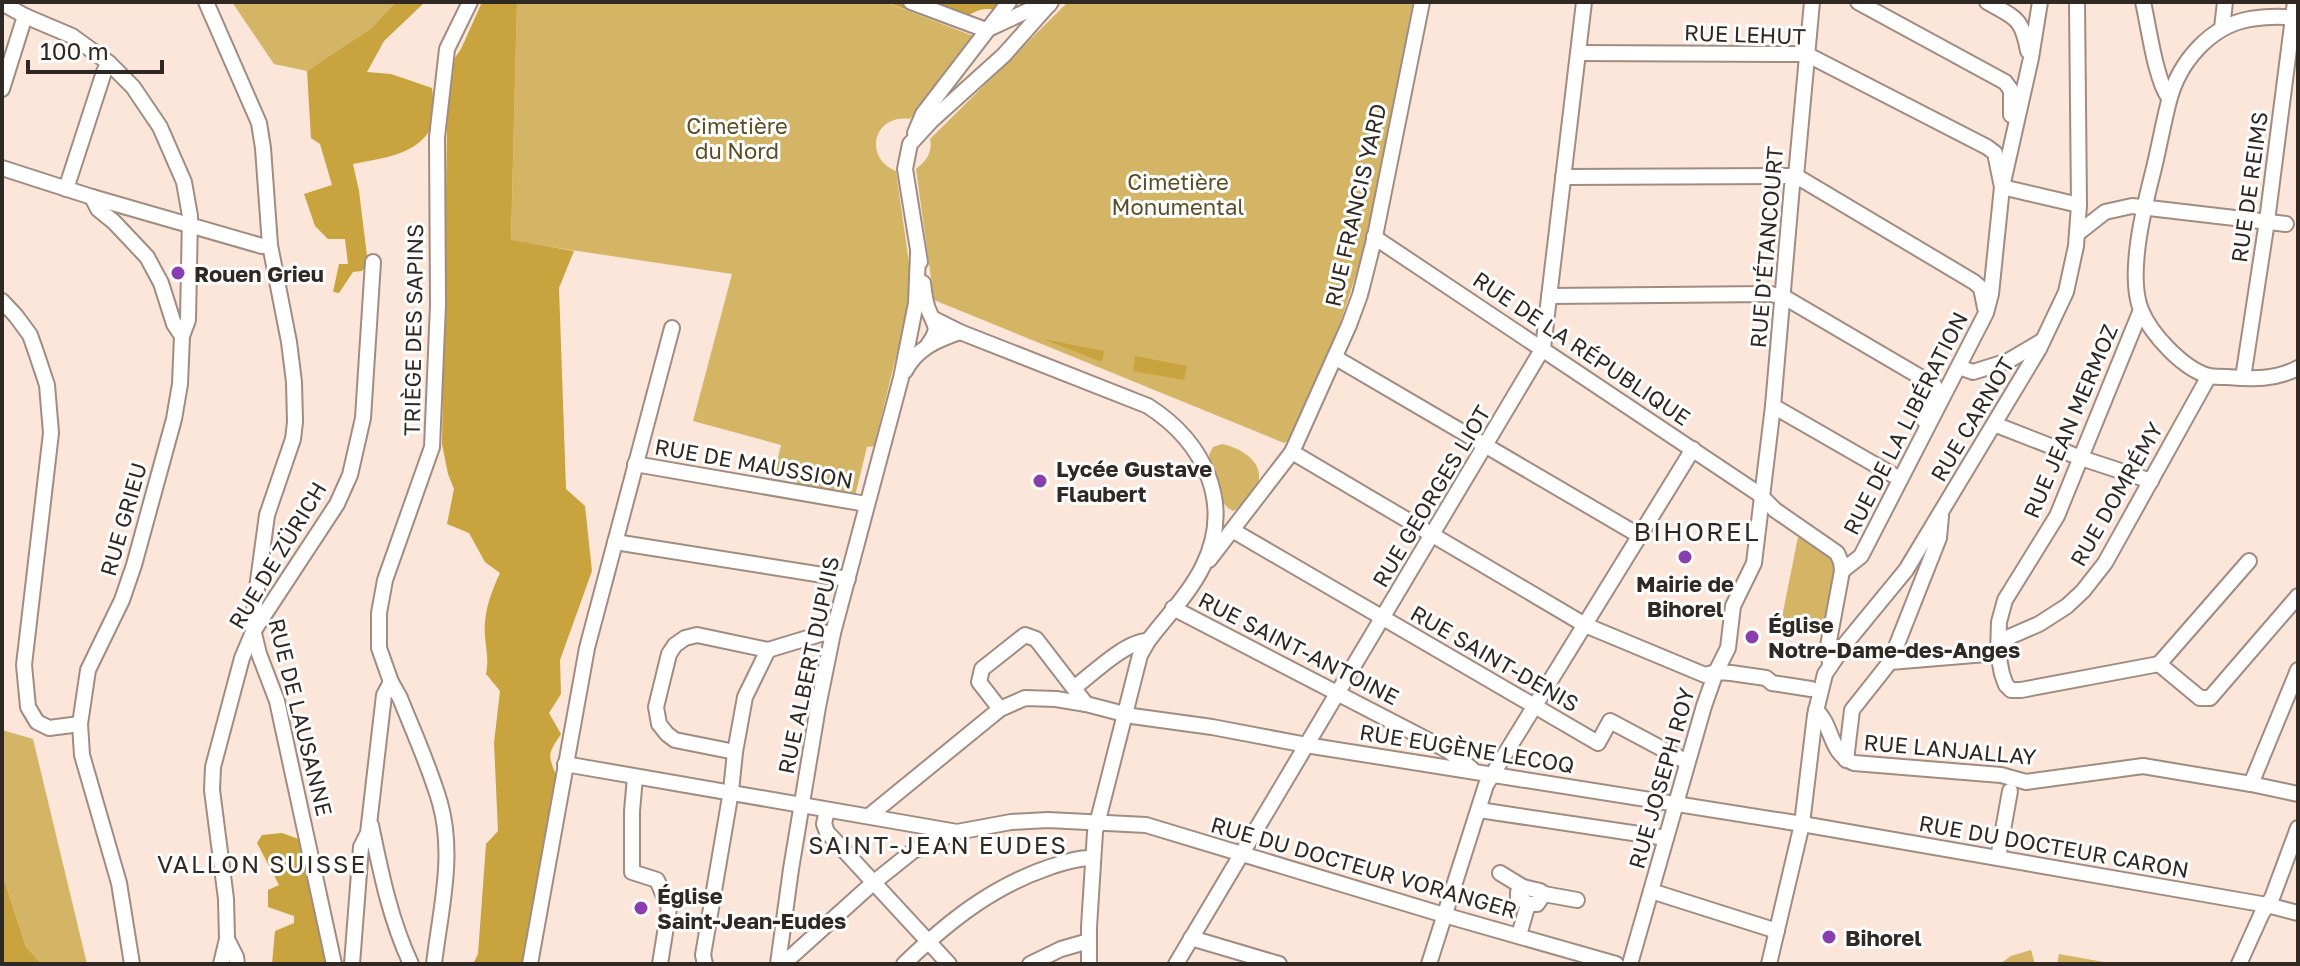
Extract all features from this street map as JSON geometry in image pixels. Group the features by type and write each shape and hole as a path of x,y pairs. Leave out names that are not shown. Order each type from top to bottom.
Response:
{"street":[{"name":"RUE DE LAUSANNE","path":"206,2 259,123 270,245 289,342 295,422 289,455 267,515 253,604 253,632 277,701 334,964"},
{"name":"TRIÈGE DES SAPINS","path":"434,964 446,873 445,831 440,804 379,648 379,613 385,580 432,447 438,305 437,137 447,49 470,2"},
{"path":"911,2 986,30 1050,3"},
{"path":"934,319 928,308 905,169 910,144 923,114 1009,2"},
{"name":"RUE FRANCIS YARD","path":"1148,641 1226,531 1291,453 1336,358 1360,295 1422,2"},
{"name":"RUE GEORGES LIOT","path":"1176,964 1543,348 1584,2"},
{"name":"RUE D'ÉTANCOURT","path":"1764,497 1812,2"},
{"path":"1858,2 2005,82 2011,90 2011,114 2015,127"},
{"path":"1987,2 2017,19 2031,58"},
{"path":"2030,2 2037,26"},
{"name":"RUE DE LA LIBÉRATION","path":"1842,571 1861,556 1986,313 1991,294 2002,187 2031,58 2040,2"},
{"name":"RUE CARNOT","path":"1769,964 1802,824 1822,682 1830,664 1906,570 2043,341 2066,292 2079,205 2077,2"},
{"path":"2143,2 2158,69 2169,98"},
{"path":"2222,28 2225,2"},
{"path":"2,3 72,36 109,63 133,87 160,127 184,182 190,224 188,320 182,336"},
{"path":"910,144 1004,55 1050,3"},
{"path":"2296,13 2240,21 2222,28 2198,47 2183,70 2169,98 2144,207 2136,263 2141,310 2168,348 2195,369 2209,376 2266,379 2298,368"},
{"name":"RUE DE REIMS","path":"2243,378 2296,13"},
{"path":"2,89 25,16"},
{"name":"RUE LEHUT","path":"1578,53 1806,54 1987,147 1995,153 2002,187"},
{"path":"66,189 109,63"},
{"path":"2,168 262,246 270,245"},
{"path":"1563,177 1796,176 1974,282 1981,288 1986,313"},
{"path":"2002,187 2079,205"},
{"name":"RUE GRIEU","path":"92,197 98,209 147,257 161,283 174,324 182,336 180,384 174,419 126,588 88,670 80,724 82,755 119,883 132,964"},
{"path":"2077,234 2105,212 2132,206 2286,224"},
{"name":"RUE DE LA RÉPUBLIQUE","path":"1374,237 1764,497 1775,510 1837,553 1842,571"},
{"name":"RUE ALBERT DUPUIS","path":"781,964 818,707 833,633 901,378 916,303 918,254"},
{"name":"RUE DE ZÜRICH","path":"221,964 227,939 226,899 212,790 213,767 242,658 253,632 337,504 350,475 363,418 373,262"},
{"path":"1549,296 1771,294 1784,297 1934,385 1924,420 1928,426"},
{"path":"2,301 23,325 36,352 47,385 51,433 24,665 28,707 37,722 49,728 80,724"},
{"name":"RUE JEAN MERMOZ","path":"1999,647 1999,622 2005,600 2057,516 2141,310"},
{"path":"909,333 925,318 934,319 1148,406 1165,417 1188,441 1203,463 1212,485 1215,510 1226,531"},
{"name":"RUE ALBERT DUPUIS","path":"901,378 914,356 936,334 934,319"},
{"path":"530,964 587,648 672,328"},
{"name":"RUE ALBERT DUPUIS","path":"928,345 960,332"},
{"path":"1959,367 1973,372 2008,361 2043,341"},
{"path":"1336,358 1640,536"},
{"name":"RUE DOMRÉMY","path":"1999,647 2067,606 2105,563 2209,376"},
{"path":"1773,406 1900,479"},
{"path":"1994,424 2151,481"},
{"path":"1429,964 1486,785 1693,449"},
{"path":"1291,453 1585,625 1705,675 1716,672 1766,678 1772,683 1811,689"},
{"name":"RUE DE MAUSSION","path":"635,464 866,504"},
{"name":"RUE JOSEPH ROY","path":"1630,964 1687,762 1716,672 1728,648 1733,606 1754,563 1764,497"},
{"name":"RUE SAINT-DENIS","path":"1215,510 1226,531 1598,743 1610,721 1687,762"},
{"path":"1846,760 1852,710 1890,662 1939,538 1941,513"},
{"path":"615,542 848,579"},
{"path":"1890,662 1999,647 2002,674 2011,690 2159,664 2249,561"},
{"path":"1830,664 1828,646 1842,571"},
{"path":"2159,664 2200,698 2210,698 2298,596"},
{"name":"RUE SAINT-ANTOINE","path":"1173,608 1447,750 1474,771"},
{"path":"735,752 675,740 659,724 656,707 669,654 675,645 697,635 768,650 833,633"},
{"path":"869,816 1000,709 979,682 982,669 1025,635 1036,639 1086,704"},
{"path":"1074,688 1124,649 1140,641 1148,641 1140,655 1095,832 1089,964"},
{"path":"705,964 703,955 745,697 768,650"},
{"path":"2251,784 2298,670"},
{"path":"352,964 361,847 370,821 384,695 391,682"},
{"name":"RUE EUGÈNE LECOQ","path":"1000,709 1025,698 1056,699 1172,723 1802,824"},
{"name":"RUE LANJALLAY","path":"1816,710 1835,747 1846,760 1854,763 2001,775 2026,782 2143,766 2298,794"},
{"path":"1445,766 1447,750"},
{"path":"565,764 957,832"},
{"path":"635,777 632,872 657,880 669,908 660,964"},
{"path":"1998,858 2010,791"},
{"path":"827,810 824,828 949,964"},
{"path":"1479,810 1666,838"},
{"name":"RUE DU DOCTEUR VORANGER","path":"957,832 1011,822 1048,820 1146,825 1616,964"},
{"path":"370,821 388,907 411,964"},
{"name":"RUE DU DOCTEUR CARON","path":"1802,824 2298,913"},
{"path":"781,964 913,851 957,832"},
{"path":"2239,964 2272,898 2296,837"},
{"path":"904,964 927,941 979,900 1055,865 1093,858"},
{"path":"1500,873 1523,887 1577,900"},
{"path":"1523,887 1518,897 1528,904 1537,904 1544,894"},
{"path":"1651,891 1777,931"},
{"path":"1519,935 1528,904"},
{"path":"1191,938 1279,964"},
{"path":"227,939 237,964"},
{"path":"1030,964 1061,949 1089,941"}],"green space":[{"path":"232,2 396,2 372,29 307,71 274,64"},
{"name":"Cimetière du Nord","path":"517,2 885,2 976,37 910,119 888,123 877,138 879,157 896,171 912,284 874,446 867,447 855,496 797,486 797,479 774,475 781,445 693,421 732,274 511,241"},
{"name":"Cimetière Monumental","path":"1068,2 1413,2 1370,231 1332,349 1290,440 1284,443 934,300 916,169 928,156 930,139"},
{"path":"1222,444 1240,450 1258,468 1257,485 1242,506 1233,511 1218,494 1210,462 1213,447"},
{"path":"1798,537 1823,552 1834,564 1825,634 1780,627"},
{"path":"2,730 33,739 87,964 42,964 26,947 2,873"},
{"path":"2031,950 2035,964 2000,964 2011,956"},
{"path":"2059,954 2115,964 2057,964"}],"shaded area":[{"path":"396,2 425,2 384,41 367,72 391,74 432,88 434,120 429,132 411,148 388,157 353,164 368,264 362,271 353,272 339,293 333,292 339,264 348,264 345,239 328,239 315,226 304,194 332,185 320,144 311,138 307,71 371,29"},
{"path":"482,2 517,2 511,240 574,251 559,288 566,489 585,506 592,571 560,660 561,694 549,713 561,734 550,754 557,777 523,964 473,964 478,954 486,844 498,831 494,743 500,691 486,674 485,620 500,573 485,562 469,533 447,524 454,489 442,444 447,126 452,62"},
{"path":"886,2 1003,2 996,10 984,9 973,13 955,28"},
{"path":"1043,339 1104,351 1102,362"},
{"path":"1135,356 1187,366 1184,380 1133,371"},
{"path":"282,833 304,841 327,964 272,964 275,931 294,923 294,916 268,907 268,890 279,885 257,843 262,835"},
{"path":"2,873 26,947 42,964 2,964"}],"place":[{"name":"Rouen Grieu","path":"178,273"},
{"name":"Lycée Gustave Flaubert","path":"1040,481"},
{"name":"Mairie de Bihorel","path":"1685,557"},
{"name":"Église Notre-Dame-des-Anges","path":"1752,637"},
{"name":"Église Saint-Jean-Eudes","path":"641,908"},
{"name":"Bihorel","path":"1829,937"}],"district":[{"name":"BIHOREL","path":"1697,531"},
{"name":"SAINT-JEAN EUDES","path":"938,844"},
{"name":"VALLON SUISSE","path":"262,863"}]}
